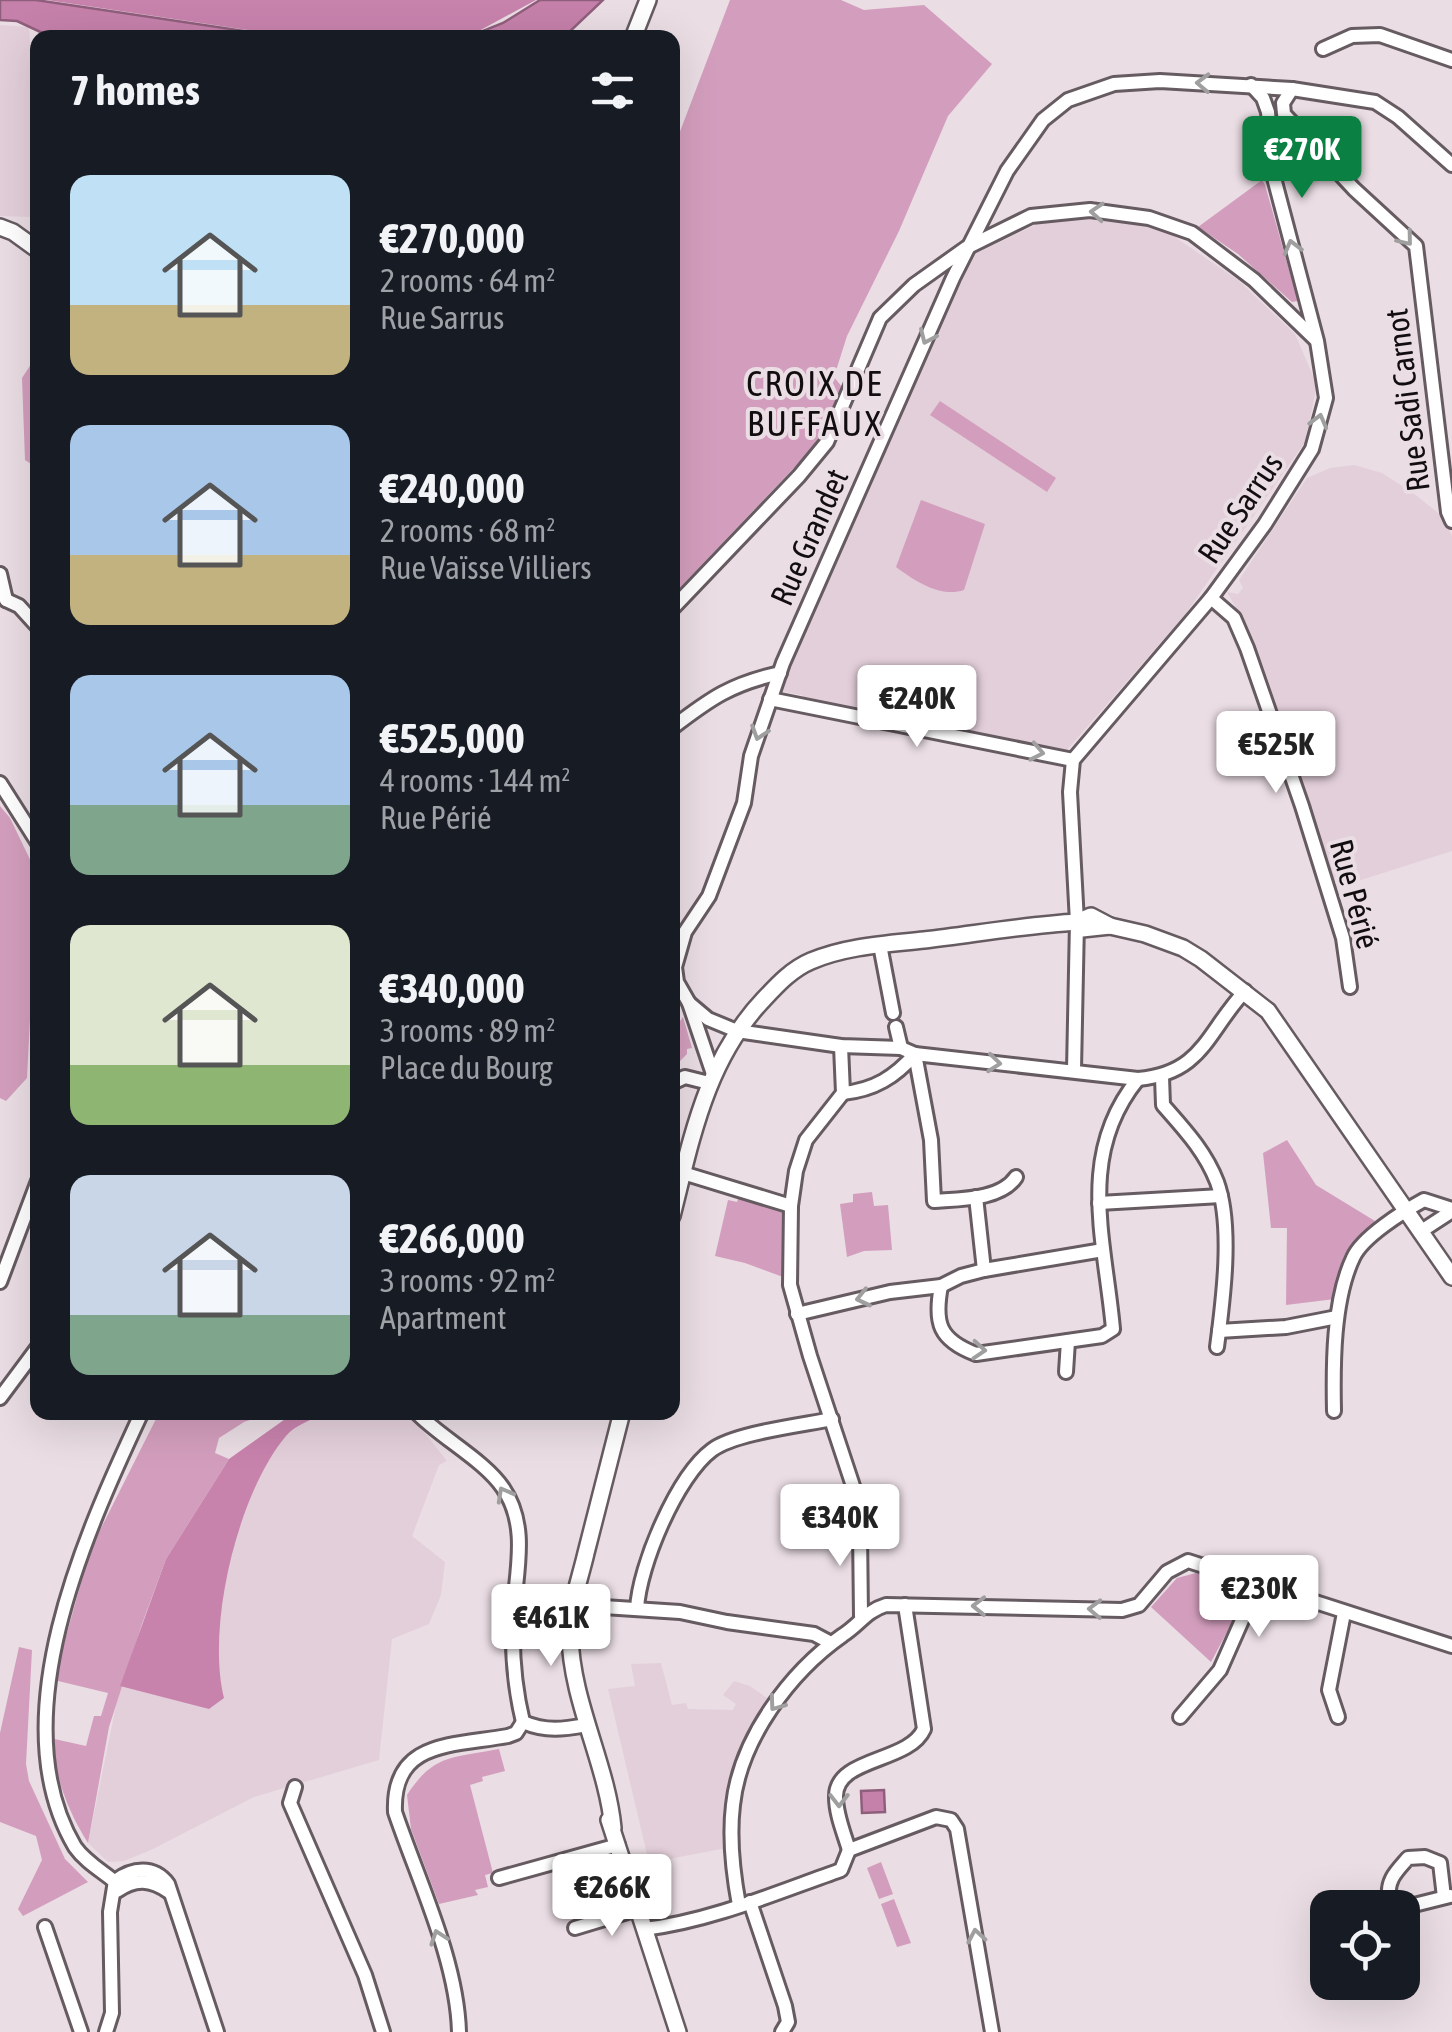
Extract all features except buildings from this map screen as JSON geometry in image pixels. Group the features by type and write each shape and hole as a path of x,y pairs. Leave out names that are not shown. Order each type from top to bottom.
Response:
{"street":[{"path":"637,30 648,0"},
{"path":"1324,49 1352,36 1380,35 1452,60"},
{"path":"680,601 800,476 827,442 880,318 914,285 950,266 966,248 1007,170 1043,120 1068,100 1114,84 1160,82 1251,85 1375,102 1452,165"},
{"name":"Rue Sarrus","path":"1073,760 1211,598 1265,524 1312,449 1326,398 1317,341 1274,174 1263,98 1251,85"},
{"path":"1269,125 1272,116 1284,114 1283,103 1292,89"},
{"name":"Rue Sadi Carnot","path":"1284,114 1354,190 1416,246 1452,521"},
{"path":"966,248 1031,216 1090,210 1149,218 1192,233 1254,280 1317,341"},
{"path":"0,228 30,245"},
{"name":"Rue Grandet","path":"680,951 686,932 709,896 744,803 752,756 780,673 950,266"},
{"path":"0,574 3,602 18,606 30,619"},
{"name":"Rue Périé","path":"1211,598 1234,618 1247,648 1343,938 1350,987"},
{"path":"680,722 717,694 749,680 780,673"},
{"path":"770,699 1073,760 1070,792 1077,922 1074,1070"},
{"path":"0,783 30,830"},
{"path":"1077,922 1082,929 1110,926 1183,948 1268,1011 1452,1276"},
{"path":"680,1185 711,1078 737,1031 780,982 807,962 880,944 1077,922"},
{"path":"880,944 894,1020 908,1051 931,1140 934,1200 976,1198 1011,1185 1016,1177"},
{"name":"Rue Grandet","path":"680,987 689,1003 711,1078"},
{"path":"689,1003 717,1024 737,1031 1138,1079 1162,1077 1190,1063 1245,991"},
{"path":"841,1046 843,1093 806,1140 790,1206 790,1285 855,1492 860,1523 861,1616"},
{"path":"843,1093 859,1092 900,1072 908,1051"},
{"path":"1162,1077 1163,1105 1197,1143 1221,1196 1225,1266 1217,1348"},
{"path":"680,1081 711,1078"},
{"path":"936,1287 937,1309 946,1339 976,1354 1102,1336 1113,1329 1099,1172 1106,1134 1125,1095 1138,1079"},
{"path":"683,1173 790,1206"},
{"path":"1392,1190 1452,1210"},
{"path":"1099,1203 1221,1196"},
{"path":"976,1198 984,1270"},
{"path":"1334,1411 1337,1318 1354,1255 1390,1219 1424,1200"},
{"path":"0,1282 30,1202"},
{"path":"1420,1232 1452,1210"},
{"path":"797,1314 890,1292 936,1287 984,1270 1103,1250"},
{"path":"1219,1331 1337,1318"},
{"path":"1066,1372 1068,1341"},
{"path":"0,1398 30,1358"},
{"path":"116,1887 89,1862 66,1832 46,1786 36,1731 50,1636 67,1580 85,1532 138,1420"},
{"path":"426,1420 493,1476 510,1501 521,1557 513,1620 514,1687 523,1722 516,1733 508,1736 439,1747 412,1758 401,1772 394,1794 394,1812 446,1962 459,2032"},
{"path":"620,1420 573,1608 570,1635 574,1669 613,1828 678,2032"},
{"path":"644,1609 643,1568 656,1534 691,1474 711,1450 733,1440 832,1420"},
{"path":"782,2032 788,2022 778,1986 734,1876 732,1824 737,1783 759,1727 790,1685 861,1616 886,1604 1122,1610 1139,1606 1167,1572 1188,1561 1452,1646"},
{"path":"1180,1716 1220,1670 1258,1584"},
{"path":"644,1929 744,1904 841,1870 849,1850 836,1798 840,1781 852,1770 910,1747 924,1729 904,1605"},
{"path":"513,1620 549,1608 644,1609 814,1634 831,1643"},
{"path":"1338,1717 1329,1690 1344,1613"},
{"path":"523,1722 554,1730 588,1725"},
{"path":"295,1787 290,1802 365,1975 383,2032"},
{"path":"849,1850 936,1817 951,1820 957,1828 992,2032"},
{"path":"499,1878 618,1845"},
{"path":"1388,1890 1390,1879 1408,1858 1425,1857 1440,1863 1448,1896 1420,1903"},
{"path":"116,1887 139,1880 169,1892 180,1914 217,2032"},
{"path":"106,2032 112,2013 110,1912 116,1887"},
{"path":"575,1928 638,1909"},
{"path":"45,1928 82,2032"}],"shaded area":[{"path":"0,0 36,0 237,30 36,30 17,21 0,20"},
{"path":"47,0 536,0 481,30 248,30"},
{"path":"540,0 603,0 571,30 486,30"},
{"path":"730,0 841,0 864,10 924,5 992,64 948,116 899,231 847,336 834,377 842,387 824,432 680,588 680,132"},
{"path":"0,25 29,27 30,217 0,216"},
{"path":"1262,180 1298,301 1292,302 1238,254 1198,227"},
{"path":"1079,218 1123,221 1169,233 1238,280 1295,334 1317,385 1305,442 1184,616 1067,750 804,700 802,695 779,691 973,255 1037,224"},
{"path":"30,366 30,463 25,460 22,378"},
{"path":"940,401 1056,478 1047,492 930,415"},
{"path":"1354,465 1382,473 1413,493 1442,516 1452,536 1452,851 1336,888 1250,632 1227,592 1238,594 1243,588 1239,580 1307,478 1330,468"},
{"path":"921,500 985,524 964,590 937,590 896,567"},
{"path":"0,806 30,859 30,1019 27,1078 6,1101 0,1098"},
{"path":"683,1017 692,1048 680,1061"},
{"path":"1287,1140 1316,1185 1375,1221 1345,1260 1335,1299 1286,1305 1287,1228 1271,1228 1263,1153"},
{"path":"872,1192 874,1206 888,1205 892,1250 864,1251 847,1257 840,1204 853,1202 853,1194"},
{"path":"739,1195 787,1209 783,1277 715,1256 728,1200 737,1202"},
{"path":"155,1420 250,1420 219,1438 215,1453 229,1459 166,1559 109,1727 88,1843 63,1793 50,1738 86,1746 94,1716 101,1716 108,1693 54,1680 90,1550"},
{"path":"284,1420 310,1420 286,1436 269,1461 241,1525 230,1561 219,1635 224,1698 209,1709 120,1686 166,1559 229,1459"},
{"path":"285,1420 415,1420 447,1461 439,1465 412,1536 445,1562 441,1595 429,1624 392,1639 379,1760 254,1797 151,1850 124,1861 108,1862 88,1843 120,1686 229,1459"},
{"path":"1196,1573 1216,1579 1202,1602 1207,1606 1211,1602 1235,1617 1211,1662 1151,1607 1177,1578"},
{"path":"19,1647 32,1650 26,1764 29,1781 65,1859 88,1882 23,1916 18,1909 42,1860 36,1836 0,1822 0,1733"},
{"path":"661,1663 672,1705 686,1703 688,1709 733,1710 736,1704 723,1695 734,1681 750,1686 770,1700 757,1715 728,1794 726,1848 649,1863 608,1689 635,1686 631,1664"},
{"path":"499,1749 505,1771 470,1785 493,1873 485,1875 488,1887 475,1890 478,1895 439,1904 411,1829 407,1795 436,1764"},
{"path":"884,1790 885,1812 862,1813 861,1791"},
{"path":"881,1862 893,1894 879,1899 867,1868"},
{"path":"894,1899 911,1943 897,1947 881,1904"}],"district":[{"name":"CROIX DE BUFFAUX","path":"815,403"}]}
